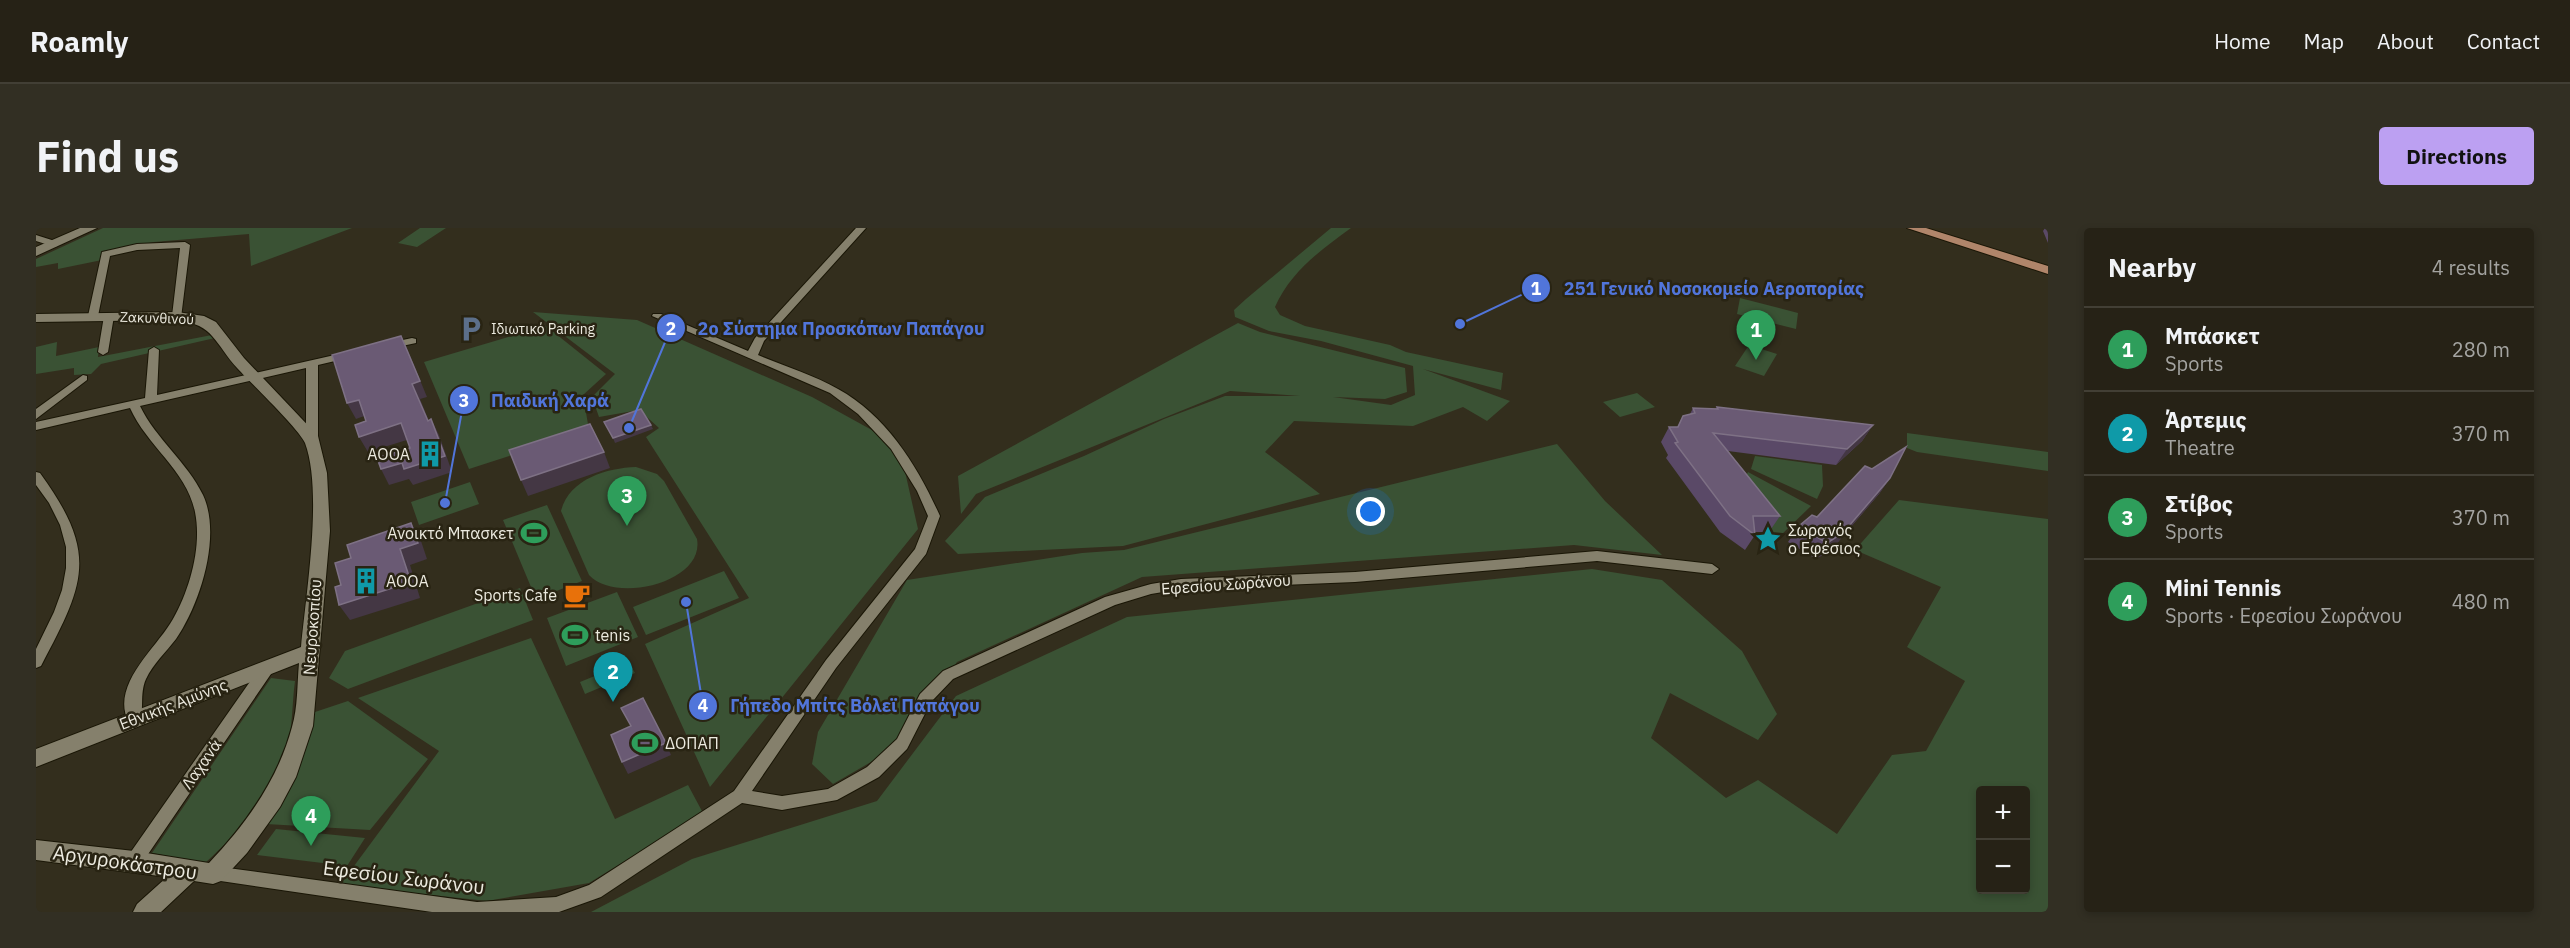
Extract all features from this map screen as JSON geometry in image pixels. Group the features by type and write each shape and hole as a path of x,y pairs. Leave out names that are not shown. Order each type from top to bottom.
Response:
{"main road":[{"path":"1913,228 2048,270"},
{"path":"1941,228 2048,261"}],"street":[{"path":"36,252 91,228"},
{"path":"752,355 759,340 861,228"},
{"path":"36,238 55,244"},
{"path":"93,316 105,254 137,248 185,245 177,316"},
{"path":"103,352 109,316"},
{"name":"Ζακυνθινού","path":"36,318 177,316 200,319 211,325 253,376"},
{"name":"Εφεσίου Σωράνου","path":"213,874 477,910 556,905 595,891 740,796 831,664 921,551 934,516 923,491 896,447 862,411 834,391 657,316"},
{"path":"379,348 412,341"},
{"path":"151,399 154,350"},
{"path":"36,426 356,353"},
{"path":"312,363 312,440"},
{"path":"253,376 312,440"},
{"path":"36,415 83,378"},
{"path":"133,404 138,418 194,489 202,513 203,540 198,575 180,622 143,670 134,686 131,699 134,719"},
{"name":"Νευροκοπίου","path":"213,874 256,824 285,777 303,726 321,531 319,473 312,440"},
{"path":"36,476 56,500 68,525 73,551 72,585 60,618 36,662"},
{"name":"Εφεσίου Σωράνου","path":"740,796 782,803 831,795 873,772 902,744 925,698 948,675 1110,601 1151,589 1181,584 1355,577 1598,555 1712,569"},
{"name":"Εθνικής Αμύνης","path":"36,758 310,651"},
{"name":"Λαχανά","path":"134,861 268,667"},
{"name":"Αργυροκάστρου","path":"36,850 134,861 213,874"},
{"path":"145,912 189,870"}],"green space":[{"path":"103,228 352,228 251,266 249,234 154,242 104,252 102,260 58,269 58,263 36,267 36,259"},
{"path":"420,228 446,228 417,247 398,243"},
{"path":"1331,228 1351,228 1318,253 1289,283 1275,307 1280,315 1305,326 1390,345 1406,352 1503,373 1501,390 1423,369 1510,401 1487,421 1463,407 1413,426 1294,421 1265,452 1320,494 1123,546 958,554 945,541 985,497 1084,456 1164,419 1225,396 1300,396 1230,391 976,494 961,514 958,476 1238,323 1260,332 1405,368 1407,392 1385,399 1333,397 1391,405 1415,395 1413,366 1321,341 1269,331 1235,317 1234,310"},
{"path":"1740,298 1798,313 1796,329 1737,314"},
{"path":"533,312 637,320 812,397 899,445 918,529 710,787 645,644 749,598 646,437 659,428 639,410 599,417 592,397 615,374"},
{"path":"546,326 606,374 583,395 589,430 469,469 424,362"},
{"path":"212,335 215,338 101,364 91,374 74,375 74,368 36,374 36,347 57,342 56,356 99,347 98,357"},
{"path":"1749,345 1777,354 1764,376 1735,366"},
{"path":"1637,393 1655,407 1620,417 1603,402"},
{"path":"1907,433 2048,452 2048,471 1917,452 1907,448"},
{"path":"1557,444 1605,501 1662,555 1574,545 1142,577 957,662 902,744 833,784 812,764 818,732 907,580 1082,553 1124,550"},
{"path":"1755,456 1822,465 1823,486 1817,499 1751,469"},
{"path":"636,467 657,474 664,481 697,539 696,554 687,567 673,577 637,588 618,588 602,584 589,575 561,511 572,491 591,477 613,470"},
{"path":"1748,472 1811,506 1778,538 1739,489"},
{"path":"470,482 479,504 419,525 411,502"},
{"path":"1899,500 2048,519 2048,912 591,912 692,859 877,801 956,696 1127,617 1592,569 1662,580 1742,651 1777,714 1758,740 1670,693 1651,738 1726,798 1758,780 1837,834 1892,755 1926,751 1965,681 1907,647 1941,587 1855,550"},
{"path":"547,505 582,581 536,599 503,520"},
{"path":"724,571 739,598 646,635 633,607"},
{"path":"520,588 533,620 348,689 329,678 345,651"},
{"path":"617,592 638,637 566,666 547,618"},
{"path":"531,638 615,819 688,785 703,813 589,883 487,901 340,885 439,751 358,698"},
{"path":"629,662 635,673 585,694 580,682"},
{"path":"271,678 295,681 290,731 280,764 254,810 205,863 152,853"},
{"path":"348,701 428,759 370,830 266,824 312,713"},
{"path":"276,829 365,838 347,866 257,855"}],"building":[{"path":"401,336 420,381 412,384 428,421 431,419 445,456 404,469 402,463 381,469 377,458 410,448 401,423 359,437 355,425 366,421 359,400 347,403 332,355"},
{"path":"1717,407 1873,425 1847,449 1713,433 1780,516 1753,516 1755,535 1730,516 1675,443 1678,442 1669,427 1678,427 1683,416 1695,413 1693,408 1718,409"},
{"path":"641,409 651,425 613,438 604,422"},
{"path":"590,424 604,452 521,480 509,450"},
{"path":"1906,447 1890,478 1843,533 1827,543 1799,526 1812,515 1817,517 1865,466 1872,469"},
{"path":"411,523 418,543 400,549 411,582 339,605 335,587 341,585 335,563 351,558 347,545"},
{"name":"ΔΟΠΑΠ","path":"643,698 666,743 622,762 611,735 631,726 621,708"}],"place":[{"name":"251 Γενικό Νοσοκομείο Αεροπορίας","path":"1460,324"},
{"name":"Ιδιωτικό Parking","path":"471,329"},
{"name":"Μπάσκετ","path":"1756,360"},
{"name":"2ο Σύστημα Προσκόπων Παπάγου","path":"629,428"},
{"name":"AOOA","path":"430,454"},
{"name":"Παιδική Χαρά","path":"445,503"},
{"name":"Στίβος","path":"627,526"},
{"name":"Ανοικτό Μπασκετ","path":"534,533"},
{"name":"Σωρανός ο Εφέσιος","path":"1768,539"},
{"name":"ΑΟΟΑ","path":"366,581"},
{"name":"Sports Cafe","path":"577,595"},
{"name":"Γήπεδο Μπίτς Βόλεϊ Παπάγου","path":"686,602"},
{"name":"tenis","path":"575,635"},
{"name":"Άρτεμις","path":"613,702"},
{"name":"ΔΟΠΑΠ","path":"645,743"},
{"name":"Mini Tennis","path":"311,846"}]}
